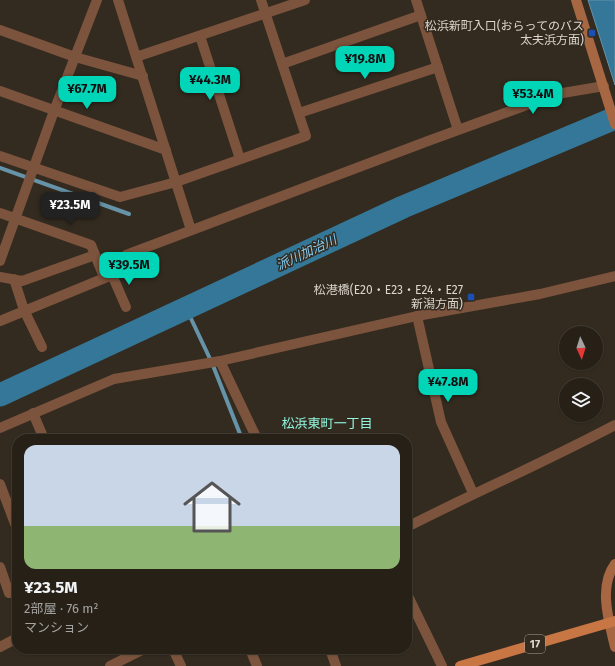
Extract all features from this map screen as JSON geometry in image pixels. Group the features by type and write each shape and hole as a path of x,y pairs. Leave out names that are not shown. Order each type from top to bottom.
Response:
{"main road":[{"path":"576,0 615,124"},
{"path":"615,564 610,573 606,591 615,647"},
{"name":"17","path":"460,666 612,622"}],"street":[{"path":"0,262 54,110 97,0"},
{"path":"118,0 191,230"},
{"path":"0,156 120,197 176,182 306,136 261,0"},
{"path":"136,57 305,0"},
{"path":"416,0 458,130"},
{"path":"282,64 421,15"},
{"path":"0,30 75,57 143,76"},
{"path":"200,36 240,160"},
{"path":"298,113 438,67"},
{"path":"0,321 108,276 126,255 557,94 604,86"},
{"path":"0,91 166,150"},
{"path":"0,213 91,246 126,307"},
{"path":"0,277 22,281 95,255"},
{"path":"0,428 114,379 220,361 417,316 540,294 615,276"},
{"path":"14,279 24,310 42,347"},
{"path":"417,316 441,422 473,493"},
{"path":"220,361 254,434"},
{"path":"33,413 42,434"},
{"path":"412,524 473,493 615,425"},
{"path":"0,484 12,516"},
{"path":"0,567 9,593 12,592"},
{"path":"412,604 442,666"},
{"path":"0,647 12,641"},
{"path":"110,666 134,654"},
{"path":"175,654 181,666"},
{"path":"252,654 257,666"},
{"path":"332,654 336,666"}],"water":[{"path":"588,0 615,0 615,85"}],"waterway":[{"name":"派川加治川","path":"0,395 403,207 615,118"},
{"path":"0,168 129,214"},
{"path":"186,308 212,363 240,434"}],"place":[{"name":"松浜新町入口(おらってのバス 太夫浜方面)","path":"592,33"},
{"name":"松港橋(E20・E23・E24・E27 新潟方面)","path":"471,297"}],"district":[{"name":"松浜東町一丁目","path":"327,423"}]}
